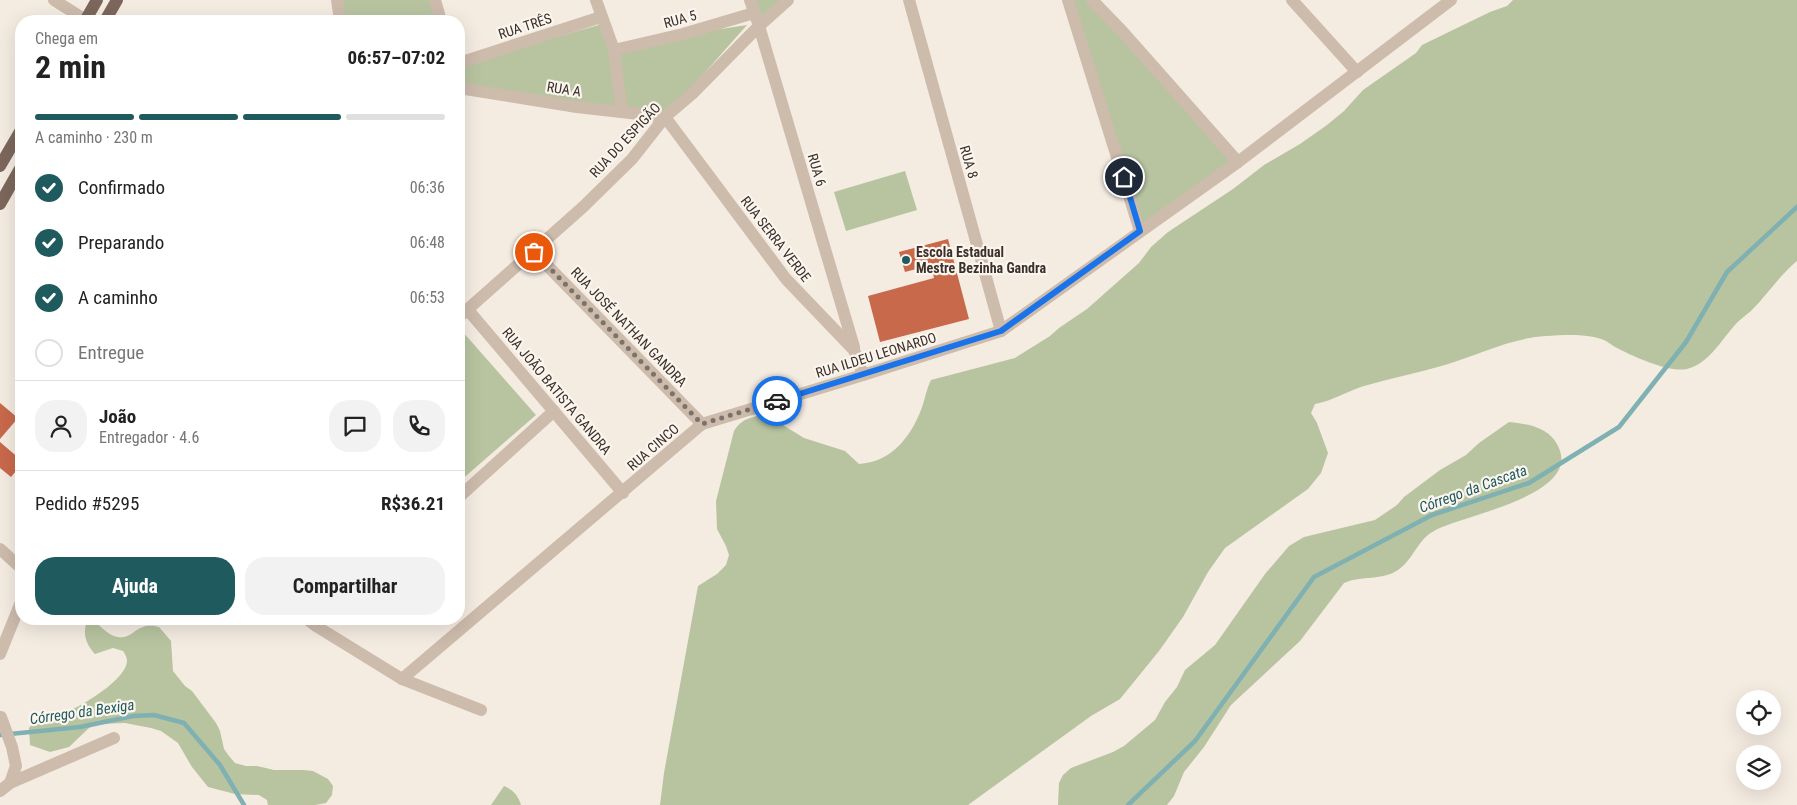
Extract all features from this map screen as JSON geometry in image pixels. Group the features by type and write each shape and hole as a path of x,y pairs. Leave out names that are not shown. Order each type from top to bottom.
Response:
{"main road":[{"path":"89,15 97,0"},
{"path":"108,15 117,0"},
{"path":"0,166 15,140"},
{"path":"0,204 15,178"}],"street":[{"path":"54,0 77,15"},
{"path":"338,0 339,15"},
{"path":"435,0 439,15"},
{"path":"596,0 614,50 622,112"},
{"name":"RUA 6","path":"750,0 854,350"},
{"name":"RUA DO ESPIGÃO","path":"465,311 534,252 632,159 665,118 788,0"},
{"name":"RUA 8","path":"909,0 1001,331"},
{"path":"1068,0 1140,231"},
{"path":"1092,0 1122,31 1238,162"},
{"path":"1292,0 1357,72"},
{"name":"RUA ILDEU LEONARDO","path":"702,424 863,376 1001,331 1238,162 1451,0"},
{"name":"RUA 5","path":"614,50 683,34 754,13"},
{"name":"RUA TRÊS","path":"465,61 601,17"},
{"name":"RUA A","path":"465,89 577,107 665,118"},
{"name":"RUA SERRA VERDE","path":"665,118 786,279 854,350 863,376"},
{"name":"RUA JOSÉ NATHAN GANDRA","path":"534,252 702,424"},
{"name":"RUA JOÃO BATISTA GANDRA","path":"465,315 554,411 623,493"},
{"path":"465,492 554,411"},
{"name":"RUA CINCO","path":"402,679 702,424"},
{"path":"0,548 15,562"},
{"path":"0,654 15,617"},
{"path":"322,625 402,679 481,710"},
{"path":"2,718 16,766 10,783"},
{"path":"0,791 10,783 114,738"}],"green space":[{"path":"342,0 432,0 436,15 344,15"},
{"path":"752,0 784,0 759,22"},
{"path":"1072,0 1086,0 1119,30 1234,162 1140,226"},
{"path":"1513,0 1797,0 1797,261 1751,311 1736,324 1708,357 1695,366 1679,370 1641,359 1599,338 1568,335 1533,337 1507,343 1445,365 1364,386 1328,401 1315,404 1311,413 1317,423 1328,453 1321,473 1308,489 1225,548 1208,572 1183,617 1159,651 1120,699 1091,716 968,805 660,805 664,773 698,586 717,574 726,565 729,555 717,529 716,501 734,431 740,423 765,414 804,438 845,451 859,464 881,459 898,447 911,430 921,410 931,380 1015,358 1050,336 1087,309 1139,263 1151,247 1168,232 1233,189 1264,165 1300,144 1327,125 1344,111 1363,90 1416,53 1422,45 1490,12 1507,6"},
{"path":"602,24 609,45 619,110 465,84 465,63"},
{"path":"747,25 693,86 666,113 622,106 617,53 682,35"},
{"path":"905,171 917,210 846,231 834,192"},
{"path":"465,334 536,415 465,477"},
{"path":"1509,422 1537,428 1544,431 1554,440 1558,446 1561,463 1553,478 1537,491 1516,501 1434,531 1424,539 1408,561 1398,570 1385,576 1358,579 1344,583 1300,641 1231,705 1204,747 1184,772 1174,796 1167,805 1058,805 1059,783 1063,775 1071,768 1124,746 1155,720 1165,702 1177,687 1185,670 1215,645 1265,574 1289,546 1304,537 1375,520 1397,505 1404,497 1440,470 1466,455 1479,443"},
{"path":"86,625 99,625 113,636 126,637 145,626 159,627 171,641 173,671 185,686 192,691 216,723 224,749 235,763 274,770 313,771 328,779 333,786 332,795 326,803 315,805 268,805 267,800 259,795 235,794 208,787 192,767 178,743 161,731 125,723 98,724 89,728 69,747 50,752 30,745 29,728 34,723 45,717 77,707 91,699 115,681 125,667 127,660 123,651 113,648 95,654 85,637"},
{"path":"504,786 515,793 521,805 491,805"}],"building":[{"path":"948,239 969,319 880,342 868,296 934,278 931,265 905,272 899,252"},
{"path":"0,403 15,416 15,422 0,439"},
{"path":"0,442 15,455 15,472 11,477 0,468"}],"waterway":[{"name":"Córrego da Cascata","path":"1128,805 1195,741 1314,577 1432,515 1529,483 1619,427 1686,342 1727,272 1797,207"},
{"name":"Córrego da Bexiga","path":"0,735 80,727 133,716 154,715 184,723 220,765 244,805"}],"way so far":[{"path":"534,252 702,424 777,401"}],"place":[{"name":"Escola Estadual Mestre Bezinha Gandra","path":"906,260"}],"route":[{"path":"777,401 863,376 1001,331 1140,231 1124,177"}]}
